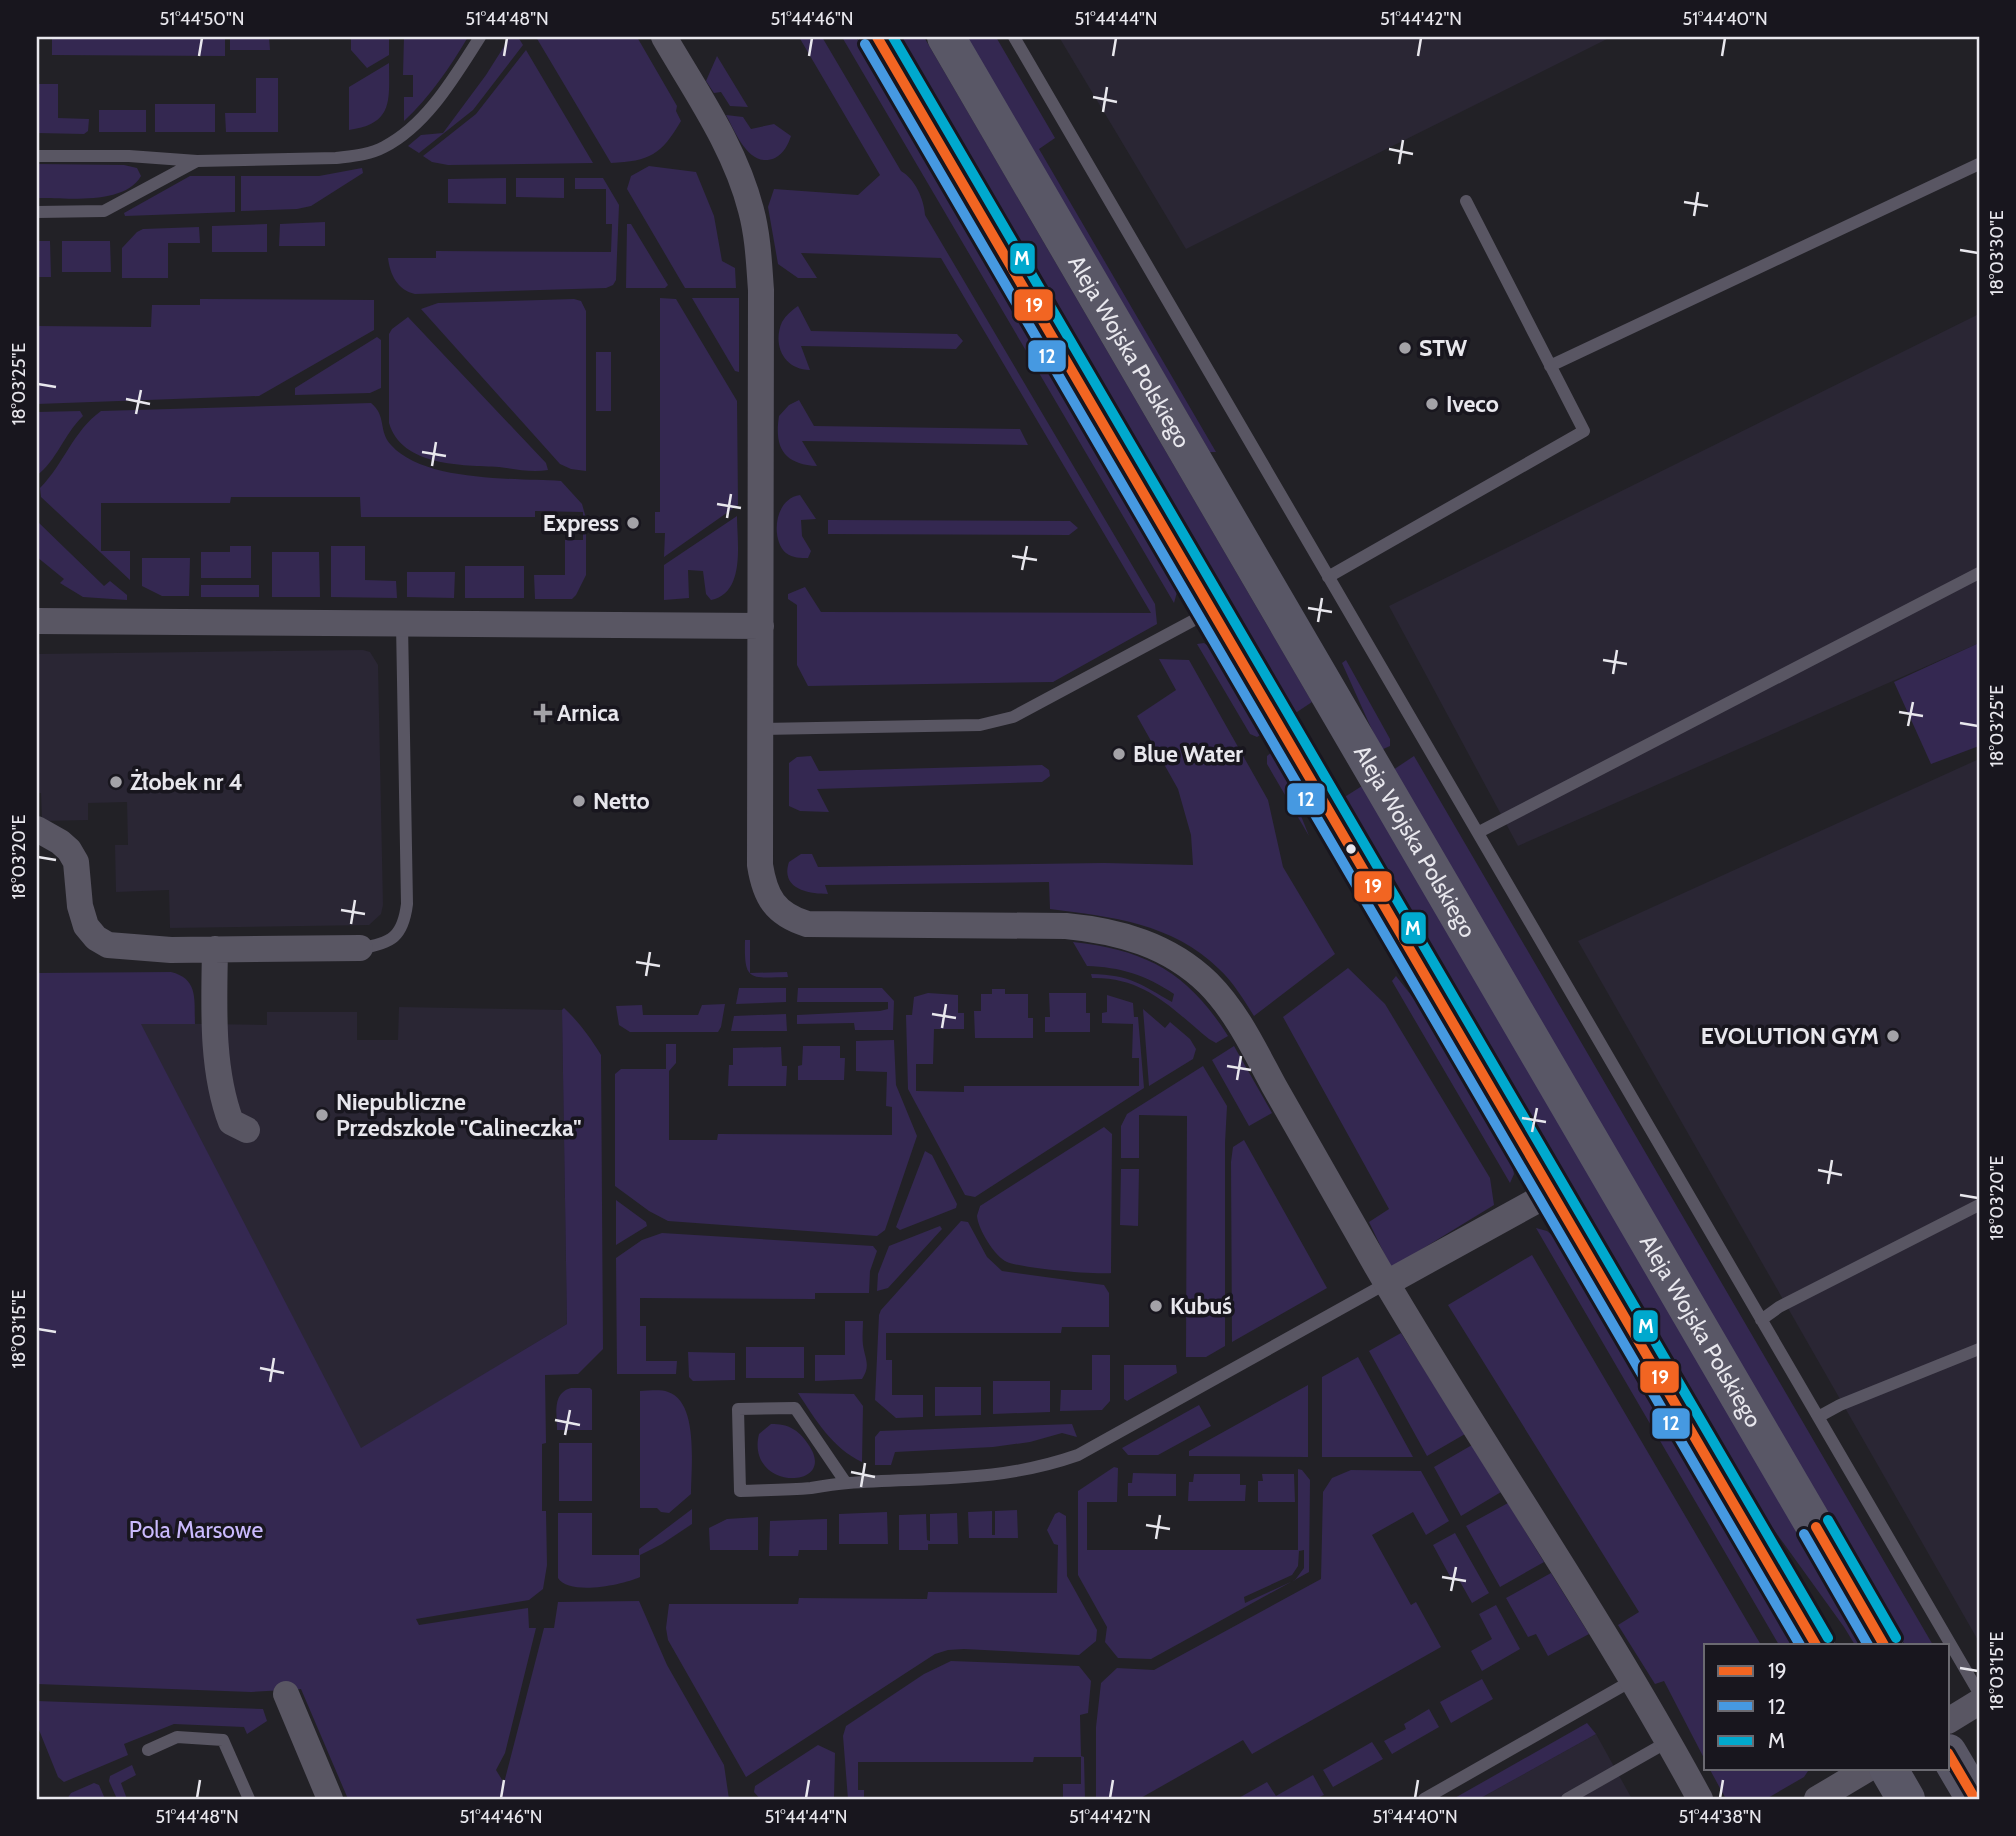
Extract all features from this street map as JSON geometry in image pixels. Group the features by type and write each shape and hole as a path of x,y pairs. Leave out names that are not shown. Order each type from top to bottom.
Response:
{"main road":[{"path":"877,37 1815,1644"},
{"name":"Aleja Wojska Polskiego","path":"946,37 1883,1644"},
{"path":"1950,1757 1975,1799"},
{"path":"1889,1770 1906,1799"}],"street":[{"path":"664,37 729,151 751,208 756,234 761,290 760,865 762,882 768,897 779,911 792,919 823,925 1066,926 1096,929 1148,943 1172,955 1209,984 1240,1026 1387,1283 1633,1680 1700,1799"},
{"path":"37,621 761,626"},
{"path":"37,829 69,850 76,862 80,906 86,926 96,938 108,945 171,950 360,948"},
{"path":"215,949 215,1024 222,1098 231,1122 247,1130"},
{"path":"1387,1283 1552,1192"},
{"path":"286,1694 330,1799"},
{"path":"1950,1720 1979,1702"},
{"path":"1816,1799 1867,1770"}],"lane":[{"path":"37,156 129,156 197,161 336,158 382,149 416,124 438,99 480,37"},
{"path":"1014,37 1979,1693"},
{"path":"37,212 104,211 197,161"},
{"path":"1550,366 1979,164"},
{"path":"1328,577 1584,431 1466,201"},
{"path":"1479,832 1979,573"},
{"path":"760,729 980,725 996,722 1021,713 1212,610"},
{"path":"360,948 380,945 393,938 401,930 407,904 402,624"},
{"path":"1762,1320 1779,1307 1979,1205"},
{"path":"846,1483 796,1408 738,1409 740,1491 1011,1474 1051,1465 1078,1455 1387,1283"},
{"path":"1818,1417 1840,1405 1979,1349"},
{"path":"1424,1799 1633,1680"},
{"path":"148,1750 177,1737 223,1740 249,1799"},
{"path":"1567,1799 1668,1741"}],"shaded area":[{"path":"1059,37 1611,37 1186,249"},
{"path":"1979,314 1979,643 1518,846 1389,606"},
{"path":"370,652 378,665 383,905 381,914 369,925 170,928 169,890 116,892 115,845 128,845 127,802 88,803 88,820 42,821 41,793 37,793 37,654"},
{"path":"1979,759 1979,1642 1578,941"},
{"path":"399,1007 562,1010 567,1324 361,1449 140,1023 267,1025 267,1012 357,1012 357,1040 398,1040"},
{"path":"1596,1734 1632,1799 1479,1799"}],"green space":[{"path":"52,37 225,37 225,56 52,55"},
{"path":"230,37 269,37 270,50 230,50"},
{"path":"351,37 389,37 389,55 367,68 351,50"},
{"path":"404,37 468,37 439,81 404,121 404,97 413,97 413,75 403,75"},
{"path":"510,37 518,37 523,45 473,110 419,153 408,146 421,135 443,133"},
{"path":"536,37 637,37 677,106 676,111 681,121 667,142 645,158 611,163"},
{"path":"799,37 822,37 901,171 914,184 921,196 925,215 1155,604 1157,624 1053,682 808,686 797,665 797,605 788,599 788,594 805,587 821,612 1151,613 941,258 801,253 817,278 798,278 778,264 768,207 774,189 858,195 880,175"},
{"path":"842,37 856,37 1174,579 1177,592 1174,603"},
{"path":"897,37 924,37 1312,702 1294,714"},
{"path":"966,37 996,37 1055,138 1039,149 1216,452 1210,452"},
{"path":"526,50 593,163 448,165 432,162 423,156 476,114"},
{"path":"717,56 748,107 730,106 721,92 714,93 706,81"},
{"path":"389,63 386,108 374,122 349,130 349,87"},
{"path":"256,78 278,78 278,132 226,132 225,113 256,113"},
{"path":"37,84 58,84 58,118 89,119 88,131 84,134 37,133"},
{"path":"155,104 215,104 215,132 155,132"},
{"path":"99,110 146,110 146,132 99,132"},
{"path":"726,115 743,117 751,129 774,124 791,136 785,148 775,158 758,158 744,147"},
{"path":"37,164 124,165 137,168 141,176 122,192 109,196 79,199 39,198"},
{"path":"649,166 696,172 714,216 722,261 735,268 736,288 685,288 627,189 631,176"},
{"path":"362,168 363,173 311,206 241,211 241,176 319,176"},
{"path":"190,176 235,176 235,212 125,216 124,213"},
{"path":"506,178 506,204 448,203 448,179"},
{"path":"516,178 564,178 564,198 516,197"},
{"path":"575,178 603,178 619,205 616,280 613,285 606,288 415,294 403,289 396,280 388,258 436,258 436,251 611,252 612,224 606,224 606,189 575,189"},
{"path":"325,222 325,246 279,246 280,224"},
{"path":"267,224 267,252 212,252 212,226"},
{"path":"627,224 631,224 668,285 665,288 626,288"},
{"path":"199,227 200,243 168,243 168,278 122,278 122,248 137,232 143,229"},
{"path":"37,241 50,241 51,277 39,277"},
{"path":"62,241 110,241 111,272 62,272"},
{"path":"660,298 676,299 737,401 738,505 664,557 665,533 655,533 655,512 660,512"},
{"path":"692,298 739,298 739,372 735,371"},
{"path":"200,299 374,300 374,330 259,396 37,404 37,326 151,327 152,305 200,305"},
{"path":"581,301 586,311 586,471 560,464 421,309 438,303"},
{"path":"798,306 811,331 957,334 963,341 956,349 801,346 810,370 801,369 793,366 782,355 778,339 782,322"},
{"path":"408,317 546,463 548,470 529,471 435,461 407,448 396,437 389,423 389,334"},
{"path":"377,337 381,340 381,388 370,393 295,395 295,388"},
{"path":"596,352 611,352 611,411 596,411"},
{"path":"799,400 814,426 1020,429 1028,445 802,441 817,466 806,465 789,458 778,437 779,416 789,405"},
{"path":"371,403 379,413 391,445 406,457 425,466 470,476 561,481 582,504 586,518 586,575 576,595 572,599 535,599 534,575 565,575 565,540 583,540 583,512 535,511 535,517 361,517 360,497 231,497 230,503 101,503 101,551 130,551 130,580 41,497 40,488 83,428 101,411"},
{"path":"80,411 83,416 50,463 37,475 37,412"},
{"path":"800,495 816,519 801,520 802,536 811,551 808,558 794,557 786,553 778,539 777,521 784,504"},
{"path":"737,516 737,565 730,588 711,600 706,594 703,571 688,570 689,598 664,600 664,565"},
{"path":"828,520 1070,521 1078,528 1069,535 828,534"},
{"path":"37,521 104,586 110,581 127,595 127,600 83,597 60,583 64,579 37,557"},
{"path":"230,546 251,546 251,578 201,578 201,552 230,552"},
{"path":"331,546 365,546 365,580 396,581 397,598 331,597"},
{"path":"272,552 319,552 320,597 272,597"},
{"path":"142,558 190,558 189,596 162,596 142,586"},
{"path":"465,566 524,566 524,598 465,598"},
{"path":"407,572 455,572 454,598 407,597"},
{"path":"201,585 259,585 259,597 201,597"},
{"path":"1204,643 1214,650 1262,734 1257,737 1250,734 1197,644"},
{"path":"1979,643 1979,746 1931,764 1894,682"},
{"path":"1159,659 1189,660 1268,800 1283,867 1335,954 1254,1016 1229,980 1201,954 1181,941 1140,925 1096,915 1050,909 1049,882 825,885 828,894 804,891 792,884 788,878 789,862 801,854 812,854 818,867 1104,863 1193,865 1191,835 1178,789 1137,716 1176,690"},
{"path":"1346,660 1390,739 1390,746 1381,750 1342,663"},
{"path":"1273,751 1309,836 1267,764 1267,756"},
{"path":"811,756 819,771 1042,765 1049,770 1050,776 1042,782 817,789 829,812 800,811 789,806 789,763 797,757"},
{"path":"1414,756 1932,1644 1904,1644 1393,770"},
{"path":"1362,786 1862,1644 1854,1644 1756,1505 1343,798"},
{"path":"745,940 750,940 750,973 746,964"},
{"path":"1073,942 1123,951 1163,968 1197,996 1228,1036 1216,1043 1156,996 1127,983 1092,978 1091,974 1126,979 1143,985 1172,1002 1174,994 1132,973 1087,966"},
{"path":"1348,968 1385,1004 1490,1178 1494,1205 1391,1268 1369,1222 1389,1209 1283,1017"},
{"name":"Pola Marsowe","path":"171,972 180,975 191,985 195,1024 141,1024 361,1448 567,1324 564,1008 593,1042 601,1055 603,1349 578,1374 545,1375 546,1443 542,1444 542,1511 546,1511 547,1565 543,1589 529,1600 416,1619 419,1625 528,1608 529,1628 536,1628 505,1753 496,1770 504,1783 544,1628 554,1628 558,1602 639,1601 667,1665 724,1765 729,1799 348,1799 301,1689 251,1692 37,1684 37,973"},
{"path":"787,972 788,977 765,978 750,973"},
{"path":"1396,976 1422,1009 1511,1159 1514,1174 1510,1183 1392,981"},
{"path":"739,988 786,988 786,1002 736,1004"},
{"path":"798,988 882,988 894,1001 893,1030 855,1030 854,1023 797,1024 797,1015 888,1009 888,1002 797,1002"},
{"path":"992,989 1005,989 1005,994 1028,994 1028,1018 1033,1018 1033,1038 975,1038 974,1011 981,1011 981,994 992,994"},
{"path":"928,993 958,995 958,1013 964,1013 964,1029 934,1029 933,1064 916,1064 916,1091 964,1092 964,1086 1139,1086 1139,1058 1132,1058 1133,1024 1102,1023 1102,1013 1107,1012 1107,995 1133,1003 1134,1017 1138,1017 1144,1088 975,1197 965,1195 908,1089 906,1015 912,1015 914,997"},
{"path":"1049,993 1086,993 1090,1032 1045,1032 1045,1017 1050,1017"},
{"path":"725,1004 718,1032 630,1032 619,1025 616,1006 642,1005 643,1015 698,1015 702,1005"},
{"path":"1143,1009 1165,1028 1170,1022 1190,1039 1196,1049 1193,1059 1149,1086"},
{"path":"786,1014 787,1031 731,1031 734,1016"},
{"path":"894,1040 896,1085 917,1136 885,1230 877,1236 668,1221 649,1211 615,1186 615,1074 621,1069 666,1069 666,1044 676,1044 676,1063 669,1071 669,1140 717,1140 718,1134 892,1135 892,1107 886,1106 887,1072 856,1071 856,1041"},
{"path":"803,1046 840,1046 840,1058 845,1058 844,1080 798,1080"},
{"path":"1234,1046 1272,1113 1249,1126 1212,1060"},
{"path":"781,1047 782,1066 787,1066 786,1086 728,1086 729,1065 733,1065 733,1048"},
{"path":"1203,1066 1227,1106 1225,1346 1206,1357 1186,1357 1187,1116 1139,1115 1139,1158 1121,1158 1121,1126 1127,1114"},
{"path":"1104,1127 1112,1134 1111,1273 1041,1269 1002,1259 992,1249 980,1228 977,1216 980,1206"},
{"path":"1244,1140 1327,1288 1232,1342 1231,1162 1233,1147"},
{"path":"925,1151 932,1155 957,1204 956,1208 900,1230 896,1227"},
{"path":"1121,1169 1139,1169 1138,1226 1120,1225"},
{"path":"616,1200 646,1222 647,1226 616,1245"},
{"path":"961,1221 968,1222 987,1257 1002,1271 1104,1285 1109,1293 1109,1327 1062,1327 1061,1333 886,1333 886,1360 892,1360 892,1395 923,1395 923,1417 896,1418 875,1400 879,1315"},
{"path":"940,1226 942,1229 888,1288 877,1291 878,1274 889,1246"},
{"path":"1536,1228 1547,1231 1557,1239 1792,1644 1778,1644"},
{"path":"662,1233 873,1246 877,1251 870,1271 869,1293 815,1293 815,1299 640,1298 640,1326 646,1326 646,1361 677,1361 676,1374 617,1374 616,1258 642,1240"},
{"path":"1532,1255 1760,1644 1704,1644 1704,1758 1664,1681 1655,1684 1618,1625 1639,1612 1448,1305"},
{"path":"845,1321 863,1321 867,1366 865,1374 862,1379 815,1381 815,1355 845,1355"},
{"path":"1401,1333 1465,1434 1427,1456 1369,1351"},
{"path":"746,1347 804,1347 804,1378 746,1378"},
{"path":"688,1352 735,1353 735,1380 693,1381 689,1377"},
{"path":"1092,1355 1110,1355 1110,1401 1102,1410 1060,1411 1061,1390 1092,1390"},
{"path":"1358,1357 1413,1457 1322,1457 1322,1377"},
{"path":"1124,1365 1176,1365 1177,1373 1127,1401 1124,1399"},
{"path":"993,1381 1050,1381 1050,1412 993,1414"},
{"path":"1308,1385 1308,1457 1189,1456 1189,1451"},
{"path":"935,1387 981,1387 981,1415 935,1416"},
{"path":"571,1388 592,1390 592,1430 557,1430 558,1399"},
{"path":"640,1391 665,1391 678,1398 685,1408 689,1422 692,1452 691,1494 669,1513 661,1512 657,1508 640,1508"},
{"path":"798,1393 854,1394 863,1406 862,1462 833,1441"},
{"path":"1199,1405 1211,1426 1158,1455 1128,1455 1122,1448"},
{"path":"771,1424 788,1426 800,1435 815,1459 812,1470 803,1476 791,1478 777,1475 765,1466 758,1453 759,1434"},
{"path":"1072,1424 1077,1437 1062,1433 1030,1442 993,1447 895,1452 891,1465 875,1465 875,1437 880,1431"},
{"path":"559,1443 592,1443 592,1501 559,1501"},
{"path":"1472,1445 1501,1492 1461,1516 1434,1467"},
{"path":"1114,1467 1118,1468 1117,1502 1087,1502 1087,1550 1298,1550 1298,1469 1302,1470 1310,1480 1309,1572 1295,1580 1304,1568 1304,1550 1299,1551 1298,1566 1292,1575 1244,1597 1245,1603 1292,1581 1151,1659 1118,1658 1105,1642 1107,1627 1078,1575 1078,1491"},
{"path":"1351,1470 1421,1471 1449,1521 1426,1535 1413,1512 1372,1535 1411,1605 1416,1602 1441,1647 1252,1754 1243,1740 1139,1799 1096,1799 1096,1727 1101,1683 1117,1668 1154,1670 1321,1579 1323,1492 1332,1478"},
{"path":"1133,1473 1176,1474 1176,1496 1128,1496 1128,1483 1132,1483"},
{"path":"1194,1474 1240,1474 1240,1485 1246,1485 1245,1501 1188,1501 1189,1482 1193,1482"},
{"path":"1262,1474 1294,1474 1295,1502 1258,1502 1258,1481 1263,1481"},
{"path":"1508,1503 1544,1562 1500,1587 1466,1526"},
{"path":"692,1509 692,1524 640,1555 640,1577 609,1586 584,1588 573,1587 558,1578 558,1513 592,1513 592,1555 639,1555 639,1549"},
{"path":"1017,1510 1018,1538 969,1538 968,1512 992,1511 992,1535 995,1535 995,1511"},
{"path":"887,1512 888,1544 839,1544 839,1514"},
{"path":"1059,1512 1066,1516 1067,1576 1097,1630 1096,1641 1079,1655 964,1649 935,1654 746,1777 668,1640 666,1628 669,1604 798,1604 799,1598 927,1599 928,1592 1057,1593 1058,1545 1054,1544 1047,1530 1055,1514"},
{"path":"957,1513 958,1544 928,1544 928,1550 899,1550 899,1515 926,1514 927,1540 930,1541 930,1514"},
{"path":"758,1517 758,1550 710,1550 709,1528 727,1519"},
{"path":"827,1519 827,1550 799,1550 798,1556 769,1556 770,1521"},
{"path":"1455,1533 1489,1593 1472,1603 1458,1578 1452,1580 1433,1545"},
{"path":"1551,1573 1589,1634 1548,1656 1536,1634 1528,1637 1506,1598"},
{"path":"1496,1605 1520,1649 1482,1671 1471,1651 1492,1639 1479,1614"},
{"path":"951,1661 1079,1666 1091,1681 1088,1713 1080,1715 1085,1799 1063,1799 1063,1784 1081,1784 1081,1757 1034,1757 1033,1762 858,1762 858,1790 864,1790 864,1799 848,1799 843,1736 846,1726 924,1674"},
{"path":"1482,1679 1493,1699 1451,1723 1440,1702"},
{"path":"37,1701 263,1709 267,1721 247,1734 244,1727 174,1724 124,1744 128,1755 64,1782 58,1777 37,1725"},
{"path":"1429,1709 1439,1727 1392,1754 1384,1741 1406,1729 1404,1724"},
{"path":"1587,1723 1596,1734 1479,1799 1453,1799"},
{"path":"1372,1742 1383,1759 1333,1787 1323,1770"},
{"path":"818,1745 835,1753 834,1798 760,1799 754,1792 755,1786"},
{"path":"132,1765 136,1775 121,1783 127,1799 117,1799 109,1781 110,1776"},
{"path":"1710,1770 1809,1770 1804,1777 1766,1799 1726,1799"},
{"path":"1313,1775 1324,1795 1315,1799 1237,1799 1267,1782 1276,1796"},
{"path":"94,1783 99,1785 105,1799 67,1799 71,1793"}],"transit line":[{"name":"19","path":"877,37 1815,1644"},
{"name":"M","path":"893,37 1828,1638"},
{"name":"12","path":"865,44 1799,1644"},
{"name":"M","path":"1828,1520 1896,1638"},
{"name":"19","path":"1816,1527 1883,1644"},
{"name":"12","path":"1804,1534 1867,1644"},
{"name":"19","path":"1950,1756 1975,1799"}],"place":[{"name":"STW","path":"1405,348"},
{"name":"Iveco","path":"1432,404"},
{"name":"Express","path":"633,523"},
{"name":"Arnica","path":"543,713"},
{"name":"Blue Water","path":"1119,754"},
{"name":"Żłobek nr 4","path":"116,782"},
{"name":"Netto","path":"579,801"},
{"name":"EVOLUTION GYM","path":"1893,1036"},
{"name":"Niepubliczne Przedszkole \"Calineczka\"","path":"322,1115"},
{"name":"Kubuś","path":"1156,1306"}]}
